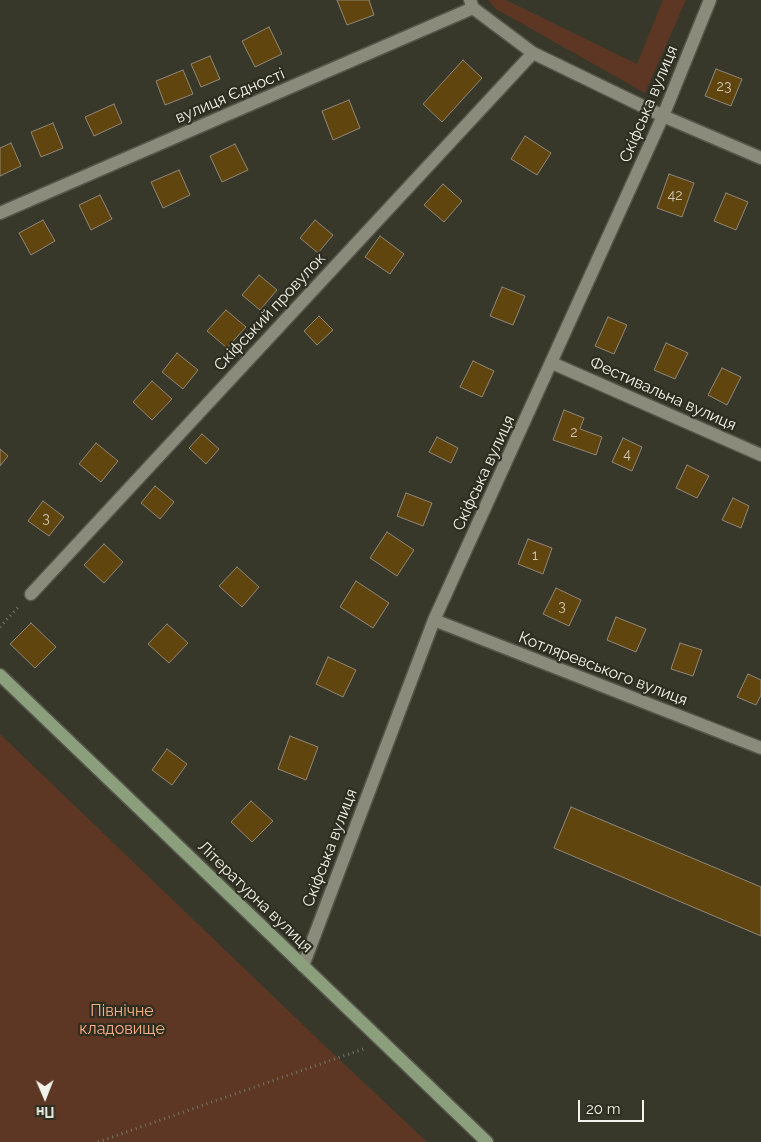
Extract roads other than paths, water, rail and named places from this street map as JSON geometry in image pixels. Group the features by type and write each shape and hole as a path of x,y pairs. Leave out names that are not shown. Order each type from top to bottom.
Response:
{"street":[{"name":"Скіфська вулиця","path":"303,966 434,620 663,116 710,0"},
{"path":"471,4 533,53 663,116 761,158"},
{"name":"вулиця Єдності","path":"0,214 471,4"},
{"name":"Скіфський провулок","path":"31,594 533,53"},
{"name":"Фестивальна вулиця","path":"552,363 761,455"},
{"name":"Котляревського вулиця","path":"434,620 761,748"},
{"name":"Літературна вулиця","path":"0,675 487,1142"}],"park label":[{"name":"Північне кладовище","path":"122,1020"}]}
